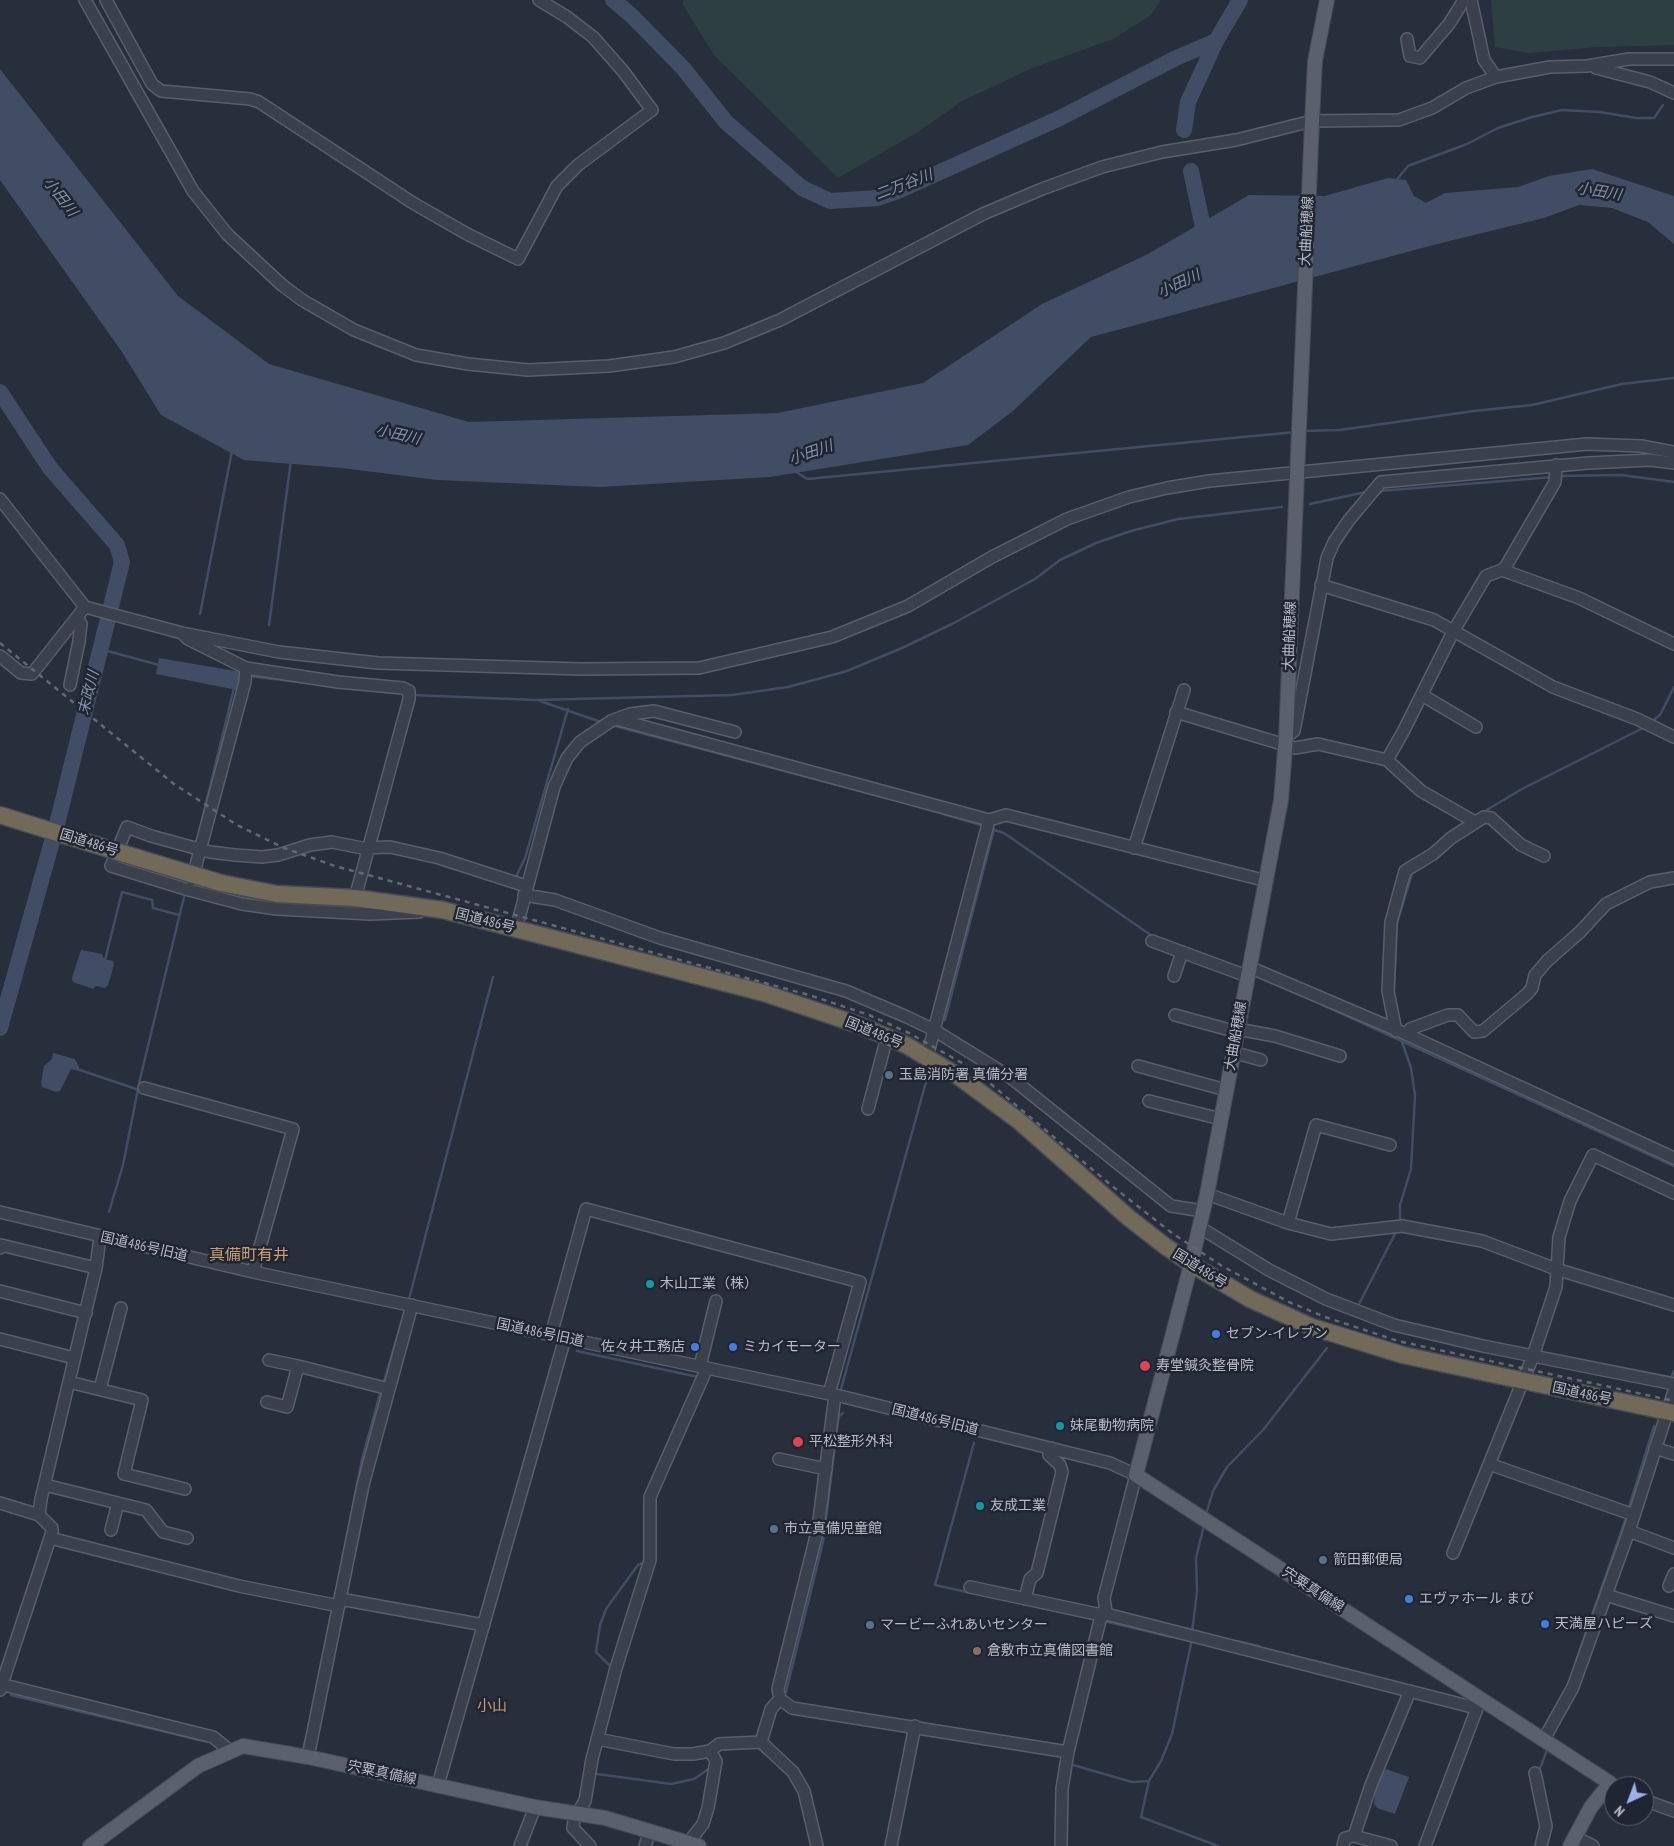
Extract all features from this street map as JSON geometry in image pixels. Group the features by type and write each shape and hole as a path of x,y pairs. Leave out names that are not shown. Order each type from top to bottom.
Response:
{"highway":[{"name":"国道486号","path":"0,815 221,883 277,894 355,898 443,910 764,993 887,1037 927,1057 958,1076 1019,1121 1129,1218 1191,1264 1250,1299 1312,1327 1403,1355 1670,1412"}],"main road":[{"name":"大曲船穂線","path":"1191,1264 1207,1194 1232,1052 1267,882 1281,800 1286,741 1312,127 1316,61 1328,0"},
{"path":"1136,1475 1191,1264"},
{"name":"宍粟真備線","path":"1136,1475 1479,1704 1544,1740 1604,1778"},
{"name":"宍粟真備線","path":"90,1846 105,1841 154,1798 198,1766 229,1750 243,1746 308,1757 535,1807 576,1812 650,1831 687,1844"},
{"name":"宍粟真備線","path":"1573,1841 1591,1807 1604,1793"}],"street":[{"path":"85,0 175,161 207,212 227,234 282,285 309,304 354,330 416,355 468,364 528,370 609,366 674,357 724,343 780,320 983,214 1042,189 1102,168 1153,154 1312,127 1399,120 1432,108 1466,88 1496,77 1550,67 1587,66 1629,59 1674,59"},
{"path":"106,0 152,84 161,91 250,99 259,102 413,203 467,234 518,259 557,186 578,165 652,110 624,71 593,37 567,17 538,0"},
{"path":"1407,39 1410,56 1420,58 1449,24 1464,0"},
{"path":"1471,0 1484,60 1496,77"},
{"path":"1587,66 1626,74 1674,93"},
{"path":"0,499 90,609 182,633 279,652 378,663 581,670 698,668 832,637 908,606 992,558 1067,519 1129,497 1209,481 1465,454 1586,444 1642,446 1674,452"},
{"path":"1286,741 1294,731 1326,558 1334,542 1381,482 1556,472 1650,460 1674,463"},
{"path":"1502,570 1556,472"},
{"path":"1387,760 1454,630 1486,576 1502,570 1579,598 1674,644"},
{"path":"1321,585 1434,620 1553,687 1638,719 1670,736"},
{"path":"0,656 21,673 32,674 78,618 90,609"},
{"path":"70,685 79,641 81,624 78,618"},
{"path":"182,633 188,639 245,674 403,688 409,695 355,898"},
{"path":"189,890 245,674"},
{"path":"1134,848 1184,690"},
{"path":"1422,695 1476,727"},
{"path":"516,929 554,787 562,766 580,742 599,727 614,720 630,714 654,711 735,732"},
{"path":"1176,712 1286,741 1295,748 1318,744 1387,760 1421,791 1476,822"},
{"path":"614,720 989,820 1006,815 1267,882"},
{"path":"1401,1033 1388,991 1391,922 1405,871 1433,854 1451,838 1484,817 1491,818 1521,845 1544,856"},
{"path":"927,1057 989,820"},
{"path":"443,910 370,914 277,909 242,904 111,866 127,827 151,836 201,849 235,855 262,857 278,855 310,845 332,842 369,847 390,847 439,858 660,938 846,991 934,1030 1010,1078 1171,1206 1203,1211"},
{"path":"1401,1033 1448,1015 1458,1015 1474,1032 1483,1032 1527,994 1532,988 1535,975 1547,961 1580,932 1606,904 1650,882 1674,878"},
{"path":"1152,941 1182,952 1206,956 1401,1033 1674,1158"},
{"path":"1174,976 1182,952"},
{"path":"1175,1015 1237,1031 1276,1036 1340,1056"},
{"path":"868,1109 887,1037"},
{"path":"1232,1052 1261,1060"},
{"path":"1138,1066 1226,1090"},
{"path":"144,1088 293,1129 253,1272"},
{"path":"1149,1101 1221,1119"},
{"path":"1288,1223 1316,1125 1390,1145"},
{"path":"1453,1553 1532,1356 1556,1287 1559,1237 1570,1200 1593,1155 1674,1194"},
{"path":"1207,1194 1288,1223 1331,1234 1399,1226 1482,1241 1556,1269 1674,1306"},
{"path":"551,1335 586,1210 860,1282 832,1394 826,1469 812,1561 778,1689 780,1700 792,1708 915,1726 1068,1752"},
{"name":"国道486号旧道","path":"0,1212 253,1272 832,1394 1110,1463 1136,1475"},
{"path":"1199,1228 1269,1270 1343,1305 1394,1325 1532,1356 1674,1384"},
{"path":"39,1514 96,1268 100,1237"},
{"path":"0,1248 1,1245 96,1268"},
{"path":"0,1291 86,1313"},
{"path":"590,1846 574,1828 576,1812 585,1802 597,1740 616,1668 650,1560 649,1504 652,1489 703,1367 716,1301"},
{"path":"308,1757 337,1604 384,1388 412,1305"},
{"path":"100,1389 121,1308"},
{"path":"438,1785 565,1338"},
{"path":"0,1339 74,1358"},
{"path":"269,1360 384,1388"},
{"path":"267,1402 286,1407 298,1366"},
{"path":"69,1382 142,1400 124,1474 185,1490"},
{"path":"1544,1740 1573,1686 1629,1531 1630,1513 1670,1412 1674,1391"},
{"path":"1024,1599 1030,1579 1037,1573 1062,1472 1060,1465 1049,1455 1051,1448"},
{"path":"1655,1448 1674,1454"},
{"path":"779,1458 826,1469"},
{"path":"1489,1464 1630,1513"},
{"path":"1061,1846 1062,1790 1068,1752 1100,1620 1106,1612 1104,1598 1136,1475"},
{"path":"45,1485 146,1510 163,1532 187,1538"},
{"path":"0,1503 39,1514 52,1528 1,1686 213,1737 229,1750"},
{"path":"111,1530 118,1503"},
{"path":"1629,1531 1674,1548"},
{"path":"50,1538 239,1586 337,1604 484,1626"},
{"path":"1669,1586 1674,1574"},
{"path":"970,1588 1097,1614 1106,1612 1116,1617 1410,1691 1479,1704 1425,1846"},
{"path":"1606,1595 1674,1616"},
{"path":"1354,1836 1371,1785 1410,1691"},
{"path":"760,1742 770,1709 780,1700"},
{"path":"891,1846 915,1726"},
{"path":"597,1740 674,1754 693,1754 710,1751 719,1744 760,1742 793,1772 804,1791 817,1846"},
{"path":"687,1844 702,1824 708,1808 716,1761 710,1751"},
{"path":"1535,1773 1546,1826 1541,1846"},
{"path":"1654,1803 1673,1808"},
{"path":"520,1846 535,1807"},
{"path":"645,1846 650,1831"},
{"path":"1343,1846 1346,1838 1354,1836 1391,1846"},
{"path":"1573,1841 1593,1846"}],"shaded area":[{"path":"683,0 1161,0 1151,15 1113,39 1030,69 962,101 918,132 838,178 714,55 683,5"},
{"path":"1491,0 1674,0 1674,45 1597,47 1528,53 1495,47"}],"water":[{"name":"小田川","path":"0,69 178,296 269,364 469,422 778,413 923,383 1042,304 1148,254 1249,195 1325,196 1388,178 1406,180 1414,196 1426,203 1445,193 1518,187 1549,176 1592,169 1674,196 1674,244 1648,222 1612,208 1579,205 1544,218 1437,244 1091,337 1013,411 968,445 770,477 600,487 437,480 342,468 244,460 161,415 122,352 0,180"},
{"path":"159,658 241,672 237,690 156,674"},
{"path":"81,950 102,954 104,959 113,961 114,965 108,985 105,988 96,986 93,989 73,982 72,978"},
{"path":"53,1053 75,1059 79,1067 79,1071 71,1069 60,1091 56,1092 42,1087 41,1083 44,1066 52,1059"},
{"path":"1386,1769 1409,1777 1395,1814 1377,1808 1374,1804 1377,1779"}],"waterway":[{"name":"二万谷川","path":"613,0 632,16 683,68 726,122 802,188 830,201 878,198 898,191 1060,118 1176,58 1216,41"},
{"name":"二万谷川","path":"1184,130 1188,102 1216,41 1240,0"},
{"path":"1395,182 1408,166 1467,144 1498,128 1532,117 1562,110 1600,112 1636,118 1654,118 1663,105"},
{"name":"二万谷川","path":"1191,171 1207,246"},
{"path":"1303,431 1340,430 1474,411 1532,405 1622,384 1674,378"},
{"name":"末政川","path":"0,392 50,468 117,545 122,562 58,820 0,1028"},
{"name":"小田川","path":"795,471 807,479 1295,432"},
{"path":"200,614 232,451"},
{"path":"269,625 291,460"},
{"path":"1558,476 1621,475 1674,482"},
{"path":"1379,491 1553,477"},
{"path":"1310,504 1366,492"},
{"path":"412,695 536,700 732,695 788,687 847,671 902,648 952,624 1035,579 1060,560 1096,543 1131,531 1178,519 1282,507"},
{"path":"100,649 159,665"},
{"path":"248,676 404,694"},
{"path":"1651,722 1660,715 1674,687"},
{"path":"200,828 234,688"},
{"path":"540,701 601,722"},
{"path":"515,879 525,858 568,709"},
{"path":"611,725 879,796"},
{"path":"1480,814 1522,789 1645,727"},
{"path":"913,805 984,826"},
{"path":"1456,828 1466,821"},
{"path":"991,829 1004,833 1152,936"},
{"path":"945,1020 994,829"},
{"path":"1425,853 1436,844"},
{"path":"1394,991 1397,923 1413,871"},
{"path":"105,960 122,892 152,900 153,908 179,915"},
{"path":"109,1212 123,1165 140,1079 184,897"},
{"path":"409,1299 493,977"},
{"path":"1321,1004 1674,1166"},
{"path":"1400,1222 1400,1205 1411,1169 1415,1095 1411,1068 1402,1042"},
{"path":"77,1069 139,1090"},
{"path":"841,1389 926,1082"},
{"path":"1359,1304 1397,1230"},
{"path":"383,1385 402,1320"},
{"path":"1207,1511 1213,1491 1227,1467 1263,1430 1327,1348"},
{"path":"577,1351 698,1377"},
{"path":"1672,1376 1674,1371"},
{"path":"343,1558 362,1459 381,1390"},
{"path":"786,1692 823,1542 839,1413"},
{"path":"839,1416 843,1413"},
{"path":"1628,1510 1654,1426"},
{"path":"971,1593 935,1585 974,1443"},
{"path":"1576,1661 1627,1515"},
{"path":"1192,1633 1197,1591 1196,1558 1204,1525"},
{"path":"611,1667 596,1652 600,1625 606,1609 638,1565 645,1562"},
{"path":"991,1597 1092,1619"},
{"path":"1108,1622 1172,1637"},
{"path":"1073,1765 1132,1782 1149,1781 1161,1761 1172,1734 1192,1639"},
{"path":"1236,1641 1259,1646"},
{"path":"1311,1660 1334,1666"},
{"path":"11,1695 208,1742"},
{"path":"303,1750 306,1737"},
{"path":"756,1746 765,1754"},
{"path":"1539,1771 1547,1750"},
{"path":"597,1774 671,1784 694,1779 710,1768"},
{"path":"1149,1781 1141,1817 1218,1846"}],"railway":[{"path":"0,643 174,784 237,825 284,848 335,866 809,995 869,1015 909,1033 962,1063 992,1085 1112,1186 1172,1233 1222,1266 1289,1302 1325,1317 1398,1341 1674,1401"}],"place":[{"name":"玉島消防署 真備分署","path":"889,1075"},
{"name":"木山工業（株）","path":"650,1284"},
{"name":"セブン-イレブン","path":"1216,1334"},
{"name":"佐々井工務店","path":"695,1347"},
{"name":"ミカイモーター","path":"733,1347"},
{"name":"寿堂鍼灸整骨院","path":"1145,1366"},
{"name":"妹尾動物病院","path":"1060,1426"},
{"name":"平松整形外科","path":"798,1442"},
{"name":"友成工業","path":"980,1506"},
{"name":"市立真備児童館","path":"774,1529"},
{"name":"箭田郵便局","path":"1323,1560"},
{"name":"エヴァホール まび","path":"1409,1599"},
{"name":"天満屋ハピーズ","path":"1545,1624"},
{"name":"マービーふれあいセンター","path":"870,1625"},
{"name":"倉敷市立真備図書館","path":"977,1651"}],"district":[{"name":"真備町有井","path":"249,1255"},
{"name":"小山","path":"492,1707"}]}
